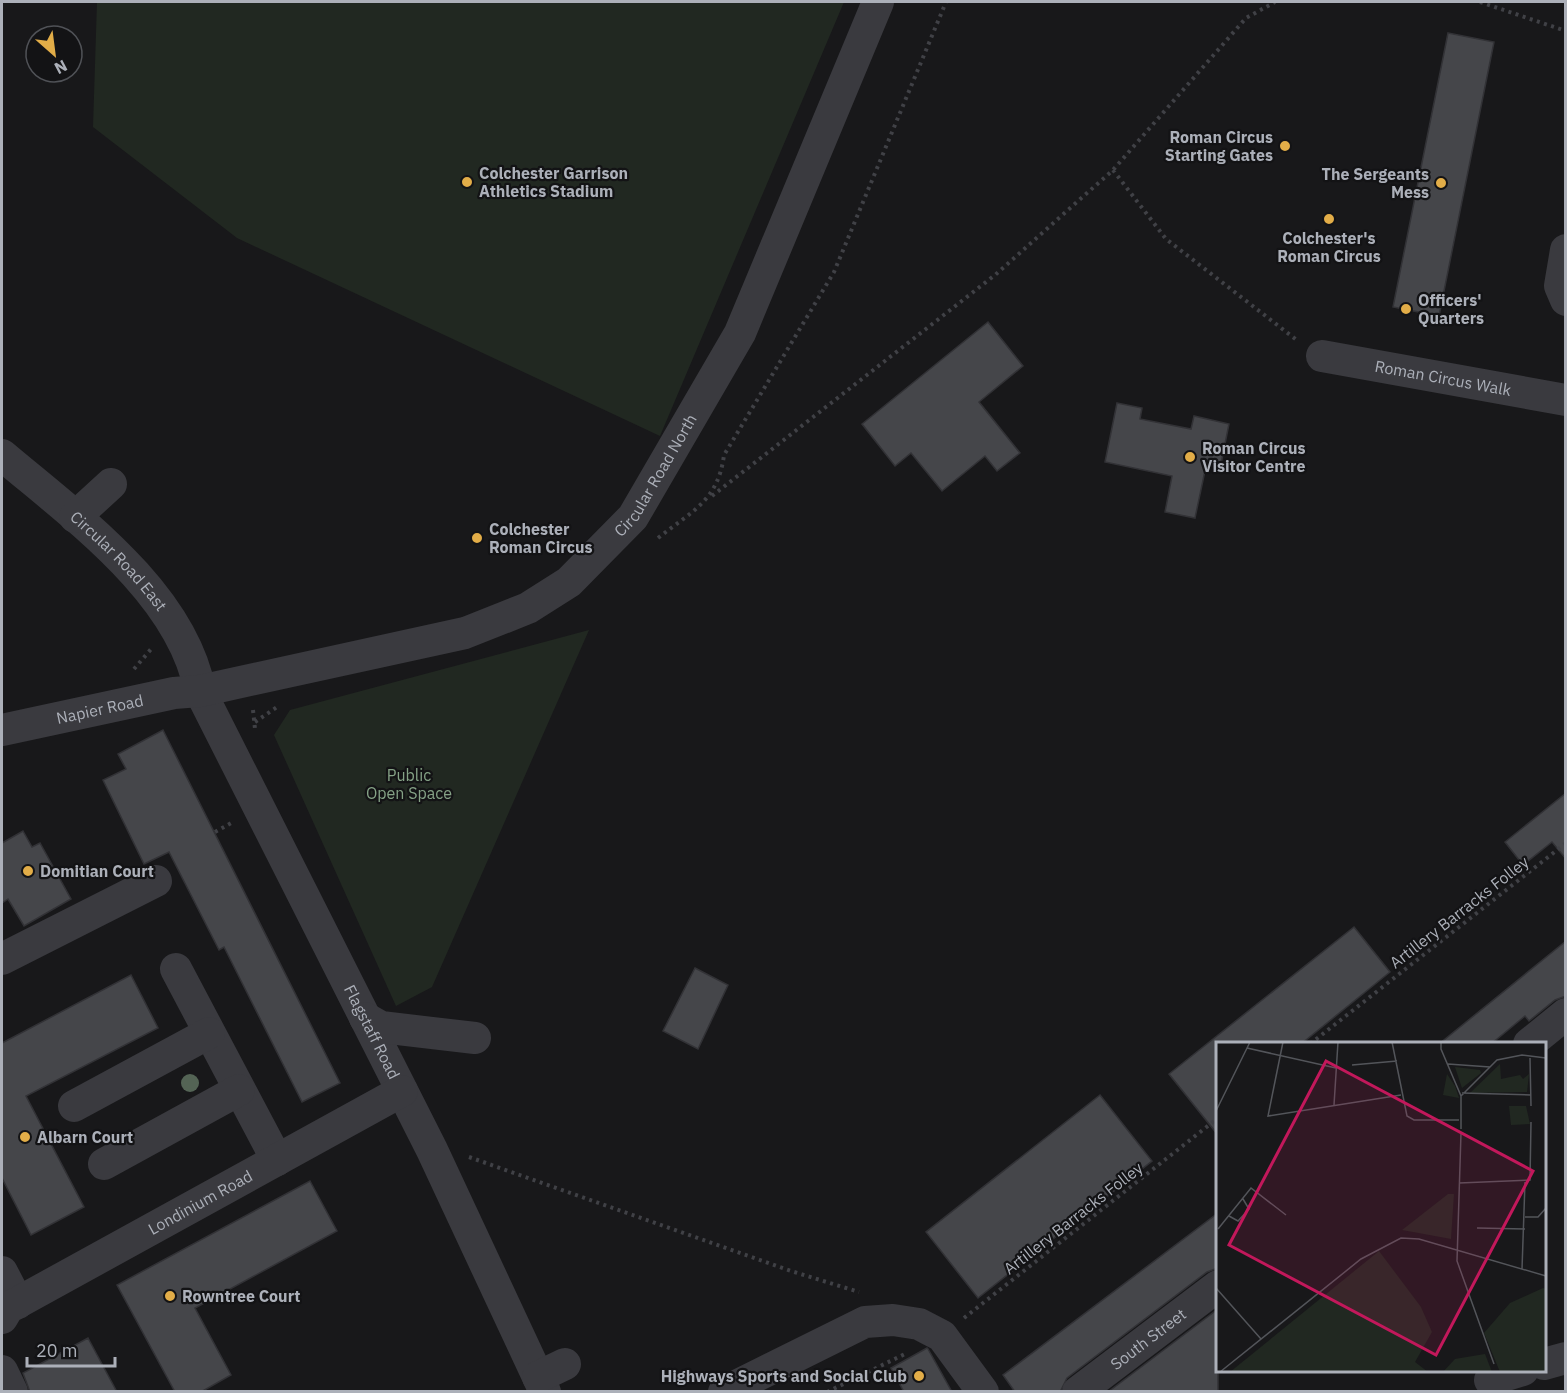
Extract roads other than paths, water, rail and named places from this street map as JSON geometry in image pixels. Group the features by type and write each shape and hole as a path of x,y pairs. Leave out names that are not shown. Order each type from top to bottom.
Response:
{"street":[{"name":"Circular Road North","path":"200,691 465,633 528,608 569,582 633,516 740,333 878,2"},
{"path":"1566,250 1560,286 1566,300"},
{"name":"Roman Circus Walk","path":"1322,356 1566,400"},
{"name":"Circular Road East","path":"2,455 75,517 138,577 173,624 196,667 200,691"},
{"path":"75,517 111,484"},
{"name":"Napier Road","path":"2,730 174,693 200,691"},
{"name":"Flagstaff Road","path":"200,691 549,1378"},
{"path":"2,958 156,881"},
{"path":"176,969 277,1160"},
{"path":"1531,1042 1566,1014"},
{"path":"365,1018 381,1026 475,1038"},
{"path":"74,1106 209,1033"},
{"path":"104,1164 239,1090"},
{"name":"Londinium Road","path":"10,1310 402,1091"},
{"path":"2,1272 10,1310"},
{"name":"South Street","path":"1078,1392 1216,1288"},
{"path":"724,1392 865,1322 893,1320 919,1324 942,1336 983,1392"},
{"path":"1546,1364 1566,1358"},
{"path":"2,1371 12,1392"},
{"path":"1490,1381 1520,1372"}],"place":[{"name":"Roman Circus Starting Gates","path":"1285,146"},
{"name":"Colchester Garrison Athletics Stadium","path":"467,182"},
{"name":"The Sergeants Mess","path":"1441,183"},
{"name":"Colchester's Roman Circus","path":"1329,219"},
{"name":"Officers' Quarters","path":"1406,309"},
{"name":"Roman Circus Visitor Centre","path":"1190,457"},
{"name":"Colchester Roman Circus","path":"477,538"},
{"name":"Domitian Court","path":"28,871"},
{"name":"Albarn Court","path":"25,1137"},
{"name":"Rowntree Court","path":"170,1296"},
{"name":"Highways Sports and Social Club","path":"919,1376"}],"park label":[{"name":"Public Open Space","path":"409,784"}]}
